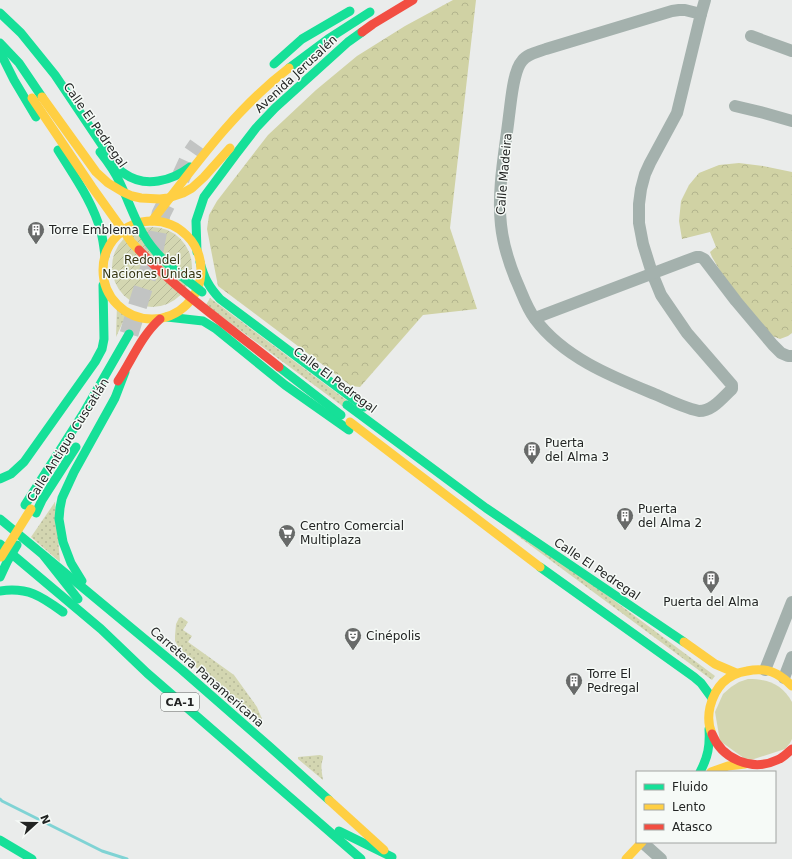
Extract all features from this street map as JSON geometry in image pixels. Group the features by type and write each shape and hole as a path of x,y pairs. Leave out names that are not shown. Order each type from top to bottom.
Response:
{"main road":[{"name":"Avenida Jerusalén","path":"197,252 196,221 204,197 256,128 275,108 348,42 373,24 413,0"},
{"path":"0,6 55,75 118,168 128,177 139,181 173,178 190,167 208,149"},
{"path":"266,72 302,39 359,6"},
{"name":"Avenida Jerusalén","path":"152,221 208,149 248,104 301,58 380,6"},
{"path":"0,13 21,33"},
{"path":"288,84 348,42"},
{"path":"0,44 23,69 96,172 108,183 132,196 145,199 168,198 192,188 210,171 261,110"},
{"name":"Calle El Pedregal","path":"0,44 32,98 92,187 132,243 156,268 176,286 341,415 525,556 694,677 701,683 712,698"},
{"path":"0,52 25,100 85,195 101,232 105,256"},
{"name":"Calle El Pedregal","path":"33,62 50,82 110,164 123,189 139,227 148,242 160,256 186,280 347,405 486,508 715,664 736,673"},
{"path":"223,118 234,107"},
{"path":"104,148 136,211 139,223"},
{"path":"0,479 11,474 24,462 95,362 102,348 104,339 103,265 108,248 116,237 126,228 139,223 152,221 172,226 186,235 197,252 203,276 208,285 220,299 488,500 548,551"},
{"path":"164,318 183,308 193,297 200,280 200,262"},
{"path":"103,275 108,292 122,309 138,318 152,320 164,318 190,319 203,321 216,329 285,385 336,421 426,480"},
{"name":"Calle Antiguo Cuscatlán","path":"88,428 125,372 140,344 149,331 164,318"},
{"path":"0,558 31,509 129,334"},
{"path":"99,601 77,575 70,562 63,543 59,511 62,497 115,397 125,372"},
{"name":"Calle Antiguo Cuscatlán","path":"0,577 31,509 42,500 80,441"},
{"path":"0,545 31,509"},
{"name":"Carretera Panamericana","path":"0,519 182,670 393,858"},
{"name":"CA-1","path":"0,545 100,629 147,673 361,859"},
{"path":"44,556 100,629"},
{"path":"0,591 18,589 32,592 45,598 70,617"},
{"path":"89,631 147,673"},
{"path":"700,771 707,758 710,745 708,712 712,698 724,681 736,673 750,669 765,670 775,673 788,682"},
{"path":"709,726 714,740 722,751 734,760 746,764"},
{"path":"713,771 728,765 759,765 772,763 783,757 792,749"},
{"path":"325,828 339,831 393,858"},
{"path":"0,840 32,859"},
{"path":"626,859 641,843"}],"street":[{"path":"652,273 643,244 639,223 639,204 645,174 677,113 705,0"},
{"name":"Calle Madeira","path":"652,273 665,301 687,333 732,385 732,389 712,408 703,411 695,410 604,372 585,362 548,334 535,318 525,302 505,248 500,219 502,171 517,69 522,60 532,54 672,11 685,10 701,14"},
{"path":"751,36 792,51"},
{"path":"735,106 792,121"},
{"path":"535,318 652,273 696,257 700,257 704,259 736,302 773,345 781,353 792,356"},
{"path":"765,670 792,602"},
{"path":"788,682 792,657"},
{"path":"643,843 661,859"}],"green space":[{"path":"453,0 476,0 450,228 477,309 423,315 360,387 351,386 218,286 207,229 209,215 217,201 268,135 316,90 357,56 405,26"},
{"path":"739,163 792,172 792,333 780,339 770,335 726,281 710,252 716,247 710,232 682,239 679,221 681,201 689,185 699,173 719,165"},
{"name":"Redondel Naciones Unidas","path":"152,227 167,230 180,239 189,252 192,267 189,282 180,295 167,304 152,307 137,304 124,295 115,282 112,267 115,252 124,239 137,230"},
{"path":"210,298 715,676 712,680 206,305"},
{"path":"117,304 128,311 116,337"},
{"path":"55,502 60,562 31,537"},
{"path":"181,617 188,622 183,630 192,636 188,642 234,675 257,707 262,719 260,720 255,718 184,657 175,641 176,624"},
{"path":"748,679 762,680 774,684 788,696 792,702 792,739 785,749 748,761 720,741 715,712 723,694 739,682"},
{"path":"323,756 321,766 323,780 298,759 298,757"}],"waterway":[{"path":"0,799 102,851 127,859"}],"tunnel":[{"path":"180,179 191,155 198,145"},
{"path":"129,334 152,261 161,214 166,204"}],"traffic: fast":[{"path":"274,64 302,39 350,11"},
{"path":"289,68 328,39 370,12"},
{"path":"0,13 21,33 55,75 113,164"},
{"path":"197,252 196,221 204,197 236,154 256,128 275,108 348,42 362,32"},
{"path":"0,43 19,63 42,97"},
{"path":"0,52 14,80 36,117"},
{"path":"58,150 82,190 98,221 105,256"},
{"path":"100,152 116,175 140,228 149,243 170,266 202,292"},
{"path":"109,155 122,172 141,181 150,182 167,179 190,167"},
{"path":"200,262 207,282 220,299 364,407"},
{"path":"0,479 11,474 24,462 95,362 102,349 104,339 103,285"},
{"path":"167,317 203,321 216,329 285,385 349,430"},
{"path":"25,505 83,414 129,334"},
{"path":"279,367 341,415"},
{"path":"82,581 71,563 63,542 59,519 62,498 74,472 115,398 125,372"},
{"path":"347,405 486,508 684,642"},
{"path":"36,513 42,500 76,447"},
{"path":"0,519 182,670 329,800"},
{"path":"0,544 101,629 147,673 361,859"},
{"path":"0,577 17,545"},
{"path":"44,556 78,599"},
{"path":"540,567 694,677 701,683 712,698"},
{"path":"0,591 19,590 34,594 48,601 63,612"},
{"path":"700,771 708,751 709,729"},
{"path":"339,831 392,857"},
{"path":"0,840 32,859"}],"traffic: slow":[{"path":"152,221 199,160 250,102 289,68"},
{"path":"42,97 96,172 108,183 132,196 160,199 183,193 192,188 204,177 230,148"},
{"path":"32,98 92,187 132,243 139,250"},
{"path":"152,221 171,225 187,235 197,251 201,270 197,289 187,305 171,315 152,319 133,315 117,305 107,289 103,270 107,251 117,235 133,225 152,221"},
{"path":"350,422 540,567"},
{"path":"1,557 31,509"},
{"path":"684,642 715,664 736,673"},
{"path":"712,734 709,720 710,707 715,693 728,678 740,673 763,670 778,675 792,686"},
{"path":"714,771 728,766 745,764"},
{"path":"329,800 384,850"},
{"path":"626,859 641,843"}],"traffic: jam":[{"path":"362,32 413,0"},
{"path":"139,250 172,282 279,367"},
{"path":"118,381 147,333 160,319"},
{"path":"712,734 717,743 730,756 748,764 758,765 777,760 792,749"}],"place":[{"name":"Torre Emblema","path":"36,245"},
{"name":"Puerta del Alma 3","path":"532,465"},
{"name":"Puerta del Alma 2","path":"625,531"},
{"name":"Centro Comercial Multiplaza","path":"287,548"},
{"name":"Puerta del Alma","path":"711,594"},
{"name":"Cinépolis","path":"353,651"},
{"name":"Torre El Pedregal","path":"574,696"}]}
